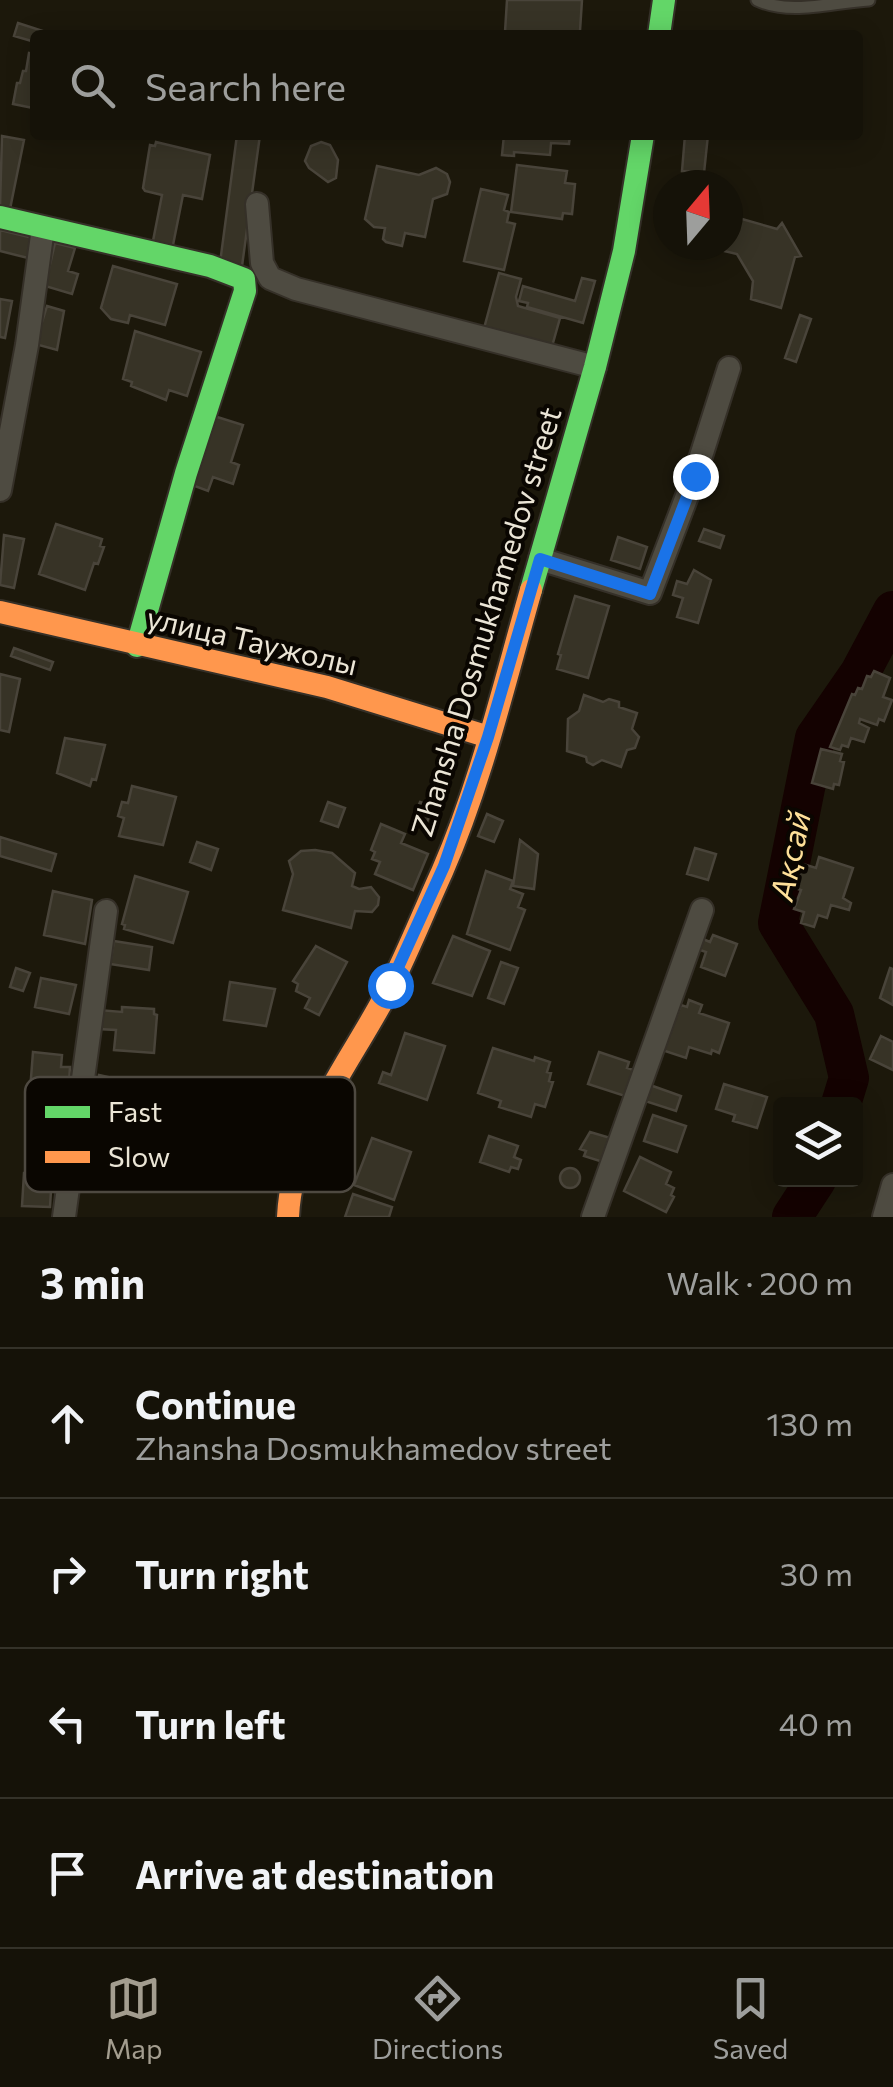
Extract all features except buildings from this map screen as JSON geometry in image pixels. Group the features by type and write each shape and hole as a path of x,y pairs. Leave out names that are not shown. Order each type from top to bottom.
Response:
{"street":[{"path":"660,30 664,0"},
{"name":"Zhansha Dosmukhamedov street","path":"336,1077 398,968 444,866 488,737 595,367 624,252 642,140"},
{"path":"256,204 262,263 270,278 595,367"},
{"path":"0,217 210,266 244,280 245,292 186,472 137,646"},
{"path":"0,490 33,312 43,228"},
{"path":"540,559 650,594 695,476 729,368"},
{"name":"улица Таужолы","path":"0,612 327,688 488,737"},
{"path":"593,1217 702,910"},
{"path":"83,1077 106,911"},
{"path":"884,1217 893,1184"},
{"path":"64,1217 67,1192"},
{"name":"Zhansha Dosmukhamedov street","path":"288,1217 290,1192"}],"lane":[{"path":"757,0 770,6 805,8 868,0"}],"waterway":[{"name":"Ақсай","path":"843,1097 849,1078 834,1014 778,923 815,738 860,673 893,611"},
{"name":"Ақсай","path":"792,1217 811,1187"}],"traffic: fast":[{"path":"660,30 664,0"},
{"path":"531,590 624,251 642,140"},
{"path":"0,217 210,266 244,279 245,291 186,473 137,646"}],"traffic: slow":[{"path":"338,1077 392,983 456,838 491,733 531,590"},
{"path":"0,612 327,687 489,737"},
{"path":"288,1217 291,1192"}],"route":[{"path":"390,985 444,866 488,737 540,559 650,594 695,476"}]}
